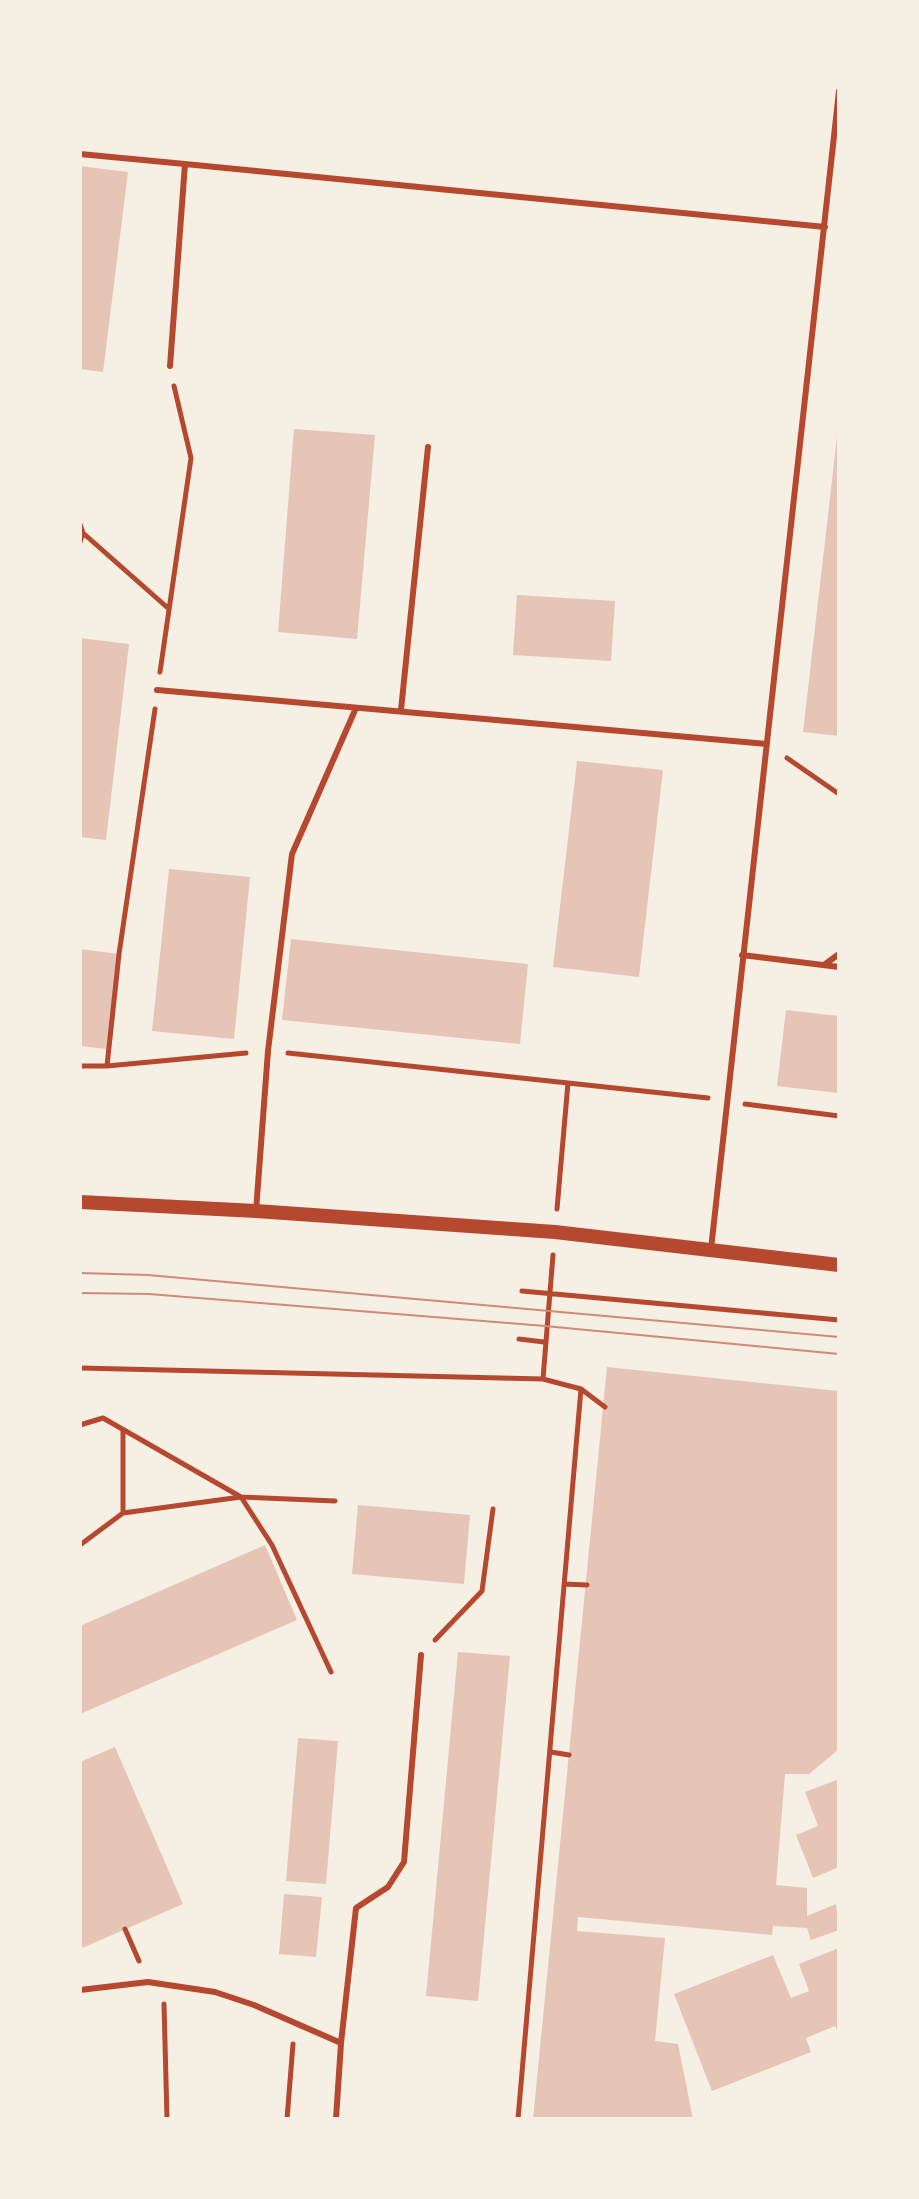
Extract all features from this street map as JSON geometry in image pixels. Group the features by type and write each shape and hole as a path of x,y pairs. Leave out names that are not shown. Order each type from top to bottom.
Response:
{"street":[{"path":"80,1202 555,1232 839,1265"}],"lane":[{"path":"711,1250 839,91"},
{"path":"80,154 825,227"},
{"path":"170,366 185,164"},
{"path":"401,710 428,447"},
{"path":"157,690 767,744"},
{"path":"256,1211 268,1051 292,854 356,708"},
{"path":"824,965 839,954"},
{"path":"742,955 839,967"},
{"path":"336,2119 356,1908 388,1887 404,1862 421,1655"},
{"path":"80,1990 148,1982 215,1992 341,2043"}],"path":[{"path":"107,1066 119,954 191,458 170,366"},
{"path":"80,524 83,533 169,609"},
{"path":"80,542 83,533"},
{"path":"767,744 839,794"},
{"path":"80,1066 268,1051 839,1116"},
{"path":"522,1291 839,1320"},
{"path":"519,1339 544,1342"},
{"path":"80,1368 543,1379 581,1389 605,1407"},
{"path":"518,2119 581,1389"},
{"path":"80,1425 103,1418 241,1497 272,1545 331,1672"},
{"path":"123,1430 123,1513"},
{"path":"80,1545 123,1513 241,1497 335,1501"},
{"path":"421,1655 482,1591 493,1509"},
{"path":"564,1584 587,1585"},
{"path":"550,1752 569,1755"},
{"path":"125,1929 148,1982"},
{"path":"164,1983 167,2119"},
{"path":"287,2119 295,2024"}],"building":[{"path":"80,166 128,172 103,372 80,369"},
{"path":"294,429 375,435 357,639 278,632"},
{"path":"839,438 839,736 803,732"},
{"path":"517,595 615,601 611,661 513,655"},
{"path":"80,638 129,644 106,840 80,837"},
{"path":"577,761 663,770 639,977 553,967"},
{"path":"169,869 250,877 234,1039 152,1031"},
{"path":"291,939 528,964 520,1044 282,1020"},
{"path":"80,949 119,954 107,1049 80,1046"},
{"path":"786,1010 839,1016 839,1093 777,1086"},
{"path":"607,1367 839,1391 839,1749 809,1774 785,1774 776,1885 807,1888 807,1916 836,1904 839,1930 811,1940 807,1928 773,1926 772,1935 578,1917 577,1931 665,1938 655,2041 678,2044 693,2119 533,2119"},
{"path":"358,1505 470,1515 464,1584 352,1574"},
{"path":"265,1545 297,1620 80,1714 80,1626"},
{"path":"458,1652 510,1656 478,2001 426,1996"},
{"path":"298,1738 338,1741 326,1884 286,1881"},
{"path":"115,1747 183,1904 80,1949 80,1762"},
{"path":"839,1779 839,1867 813,1878 796,1835 818,1826 805,1792"},
{"path":"284,1894 322,1897 316,1957 279,1954"},
{"path":"839,1948 839,2036 835,2026 806,2038 811,2052 712,2091 674,1994 773,1955 791,1998 809,1991 799,1964"}],"tram line":[{"path":"80,1273 148,1275 839,1337"},
{"path":"80,1293 149,1294 545,1326 839,1354"}]}
